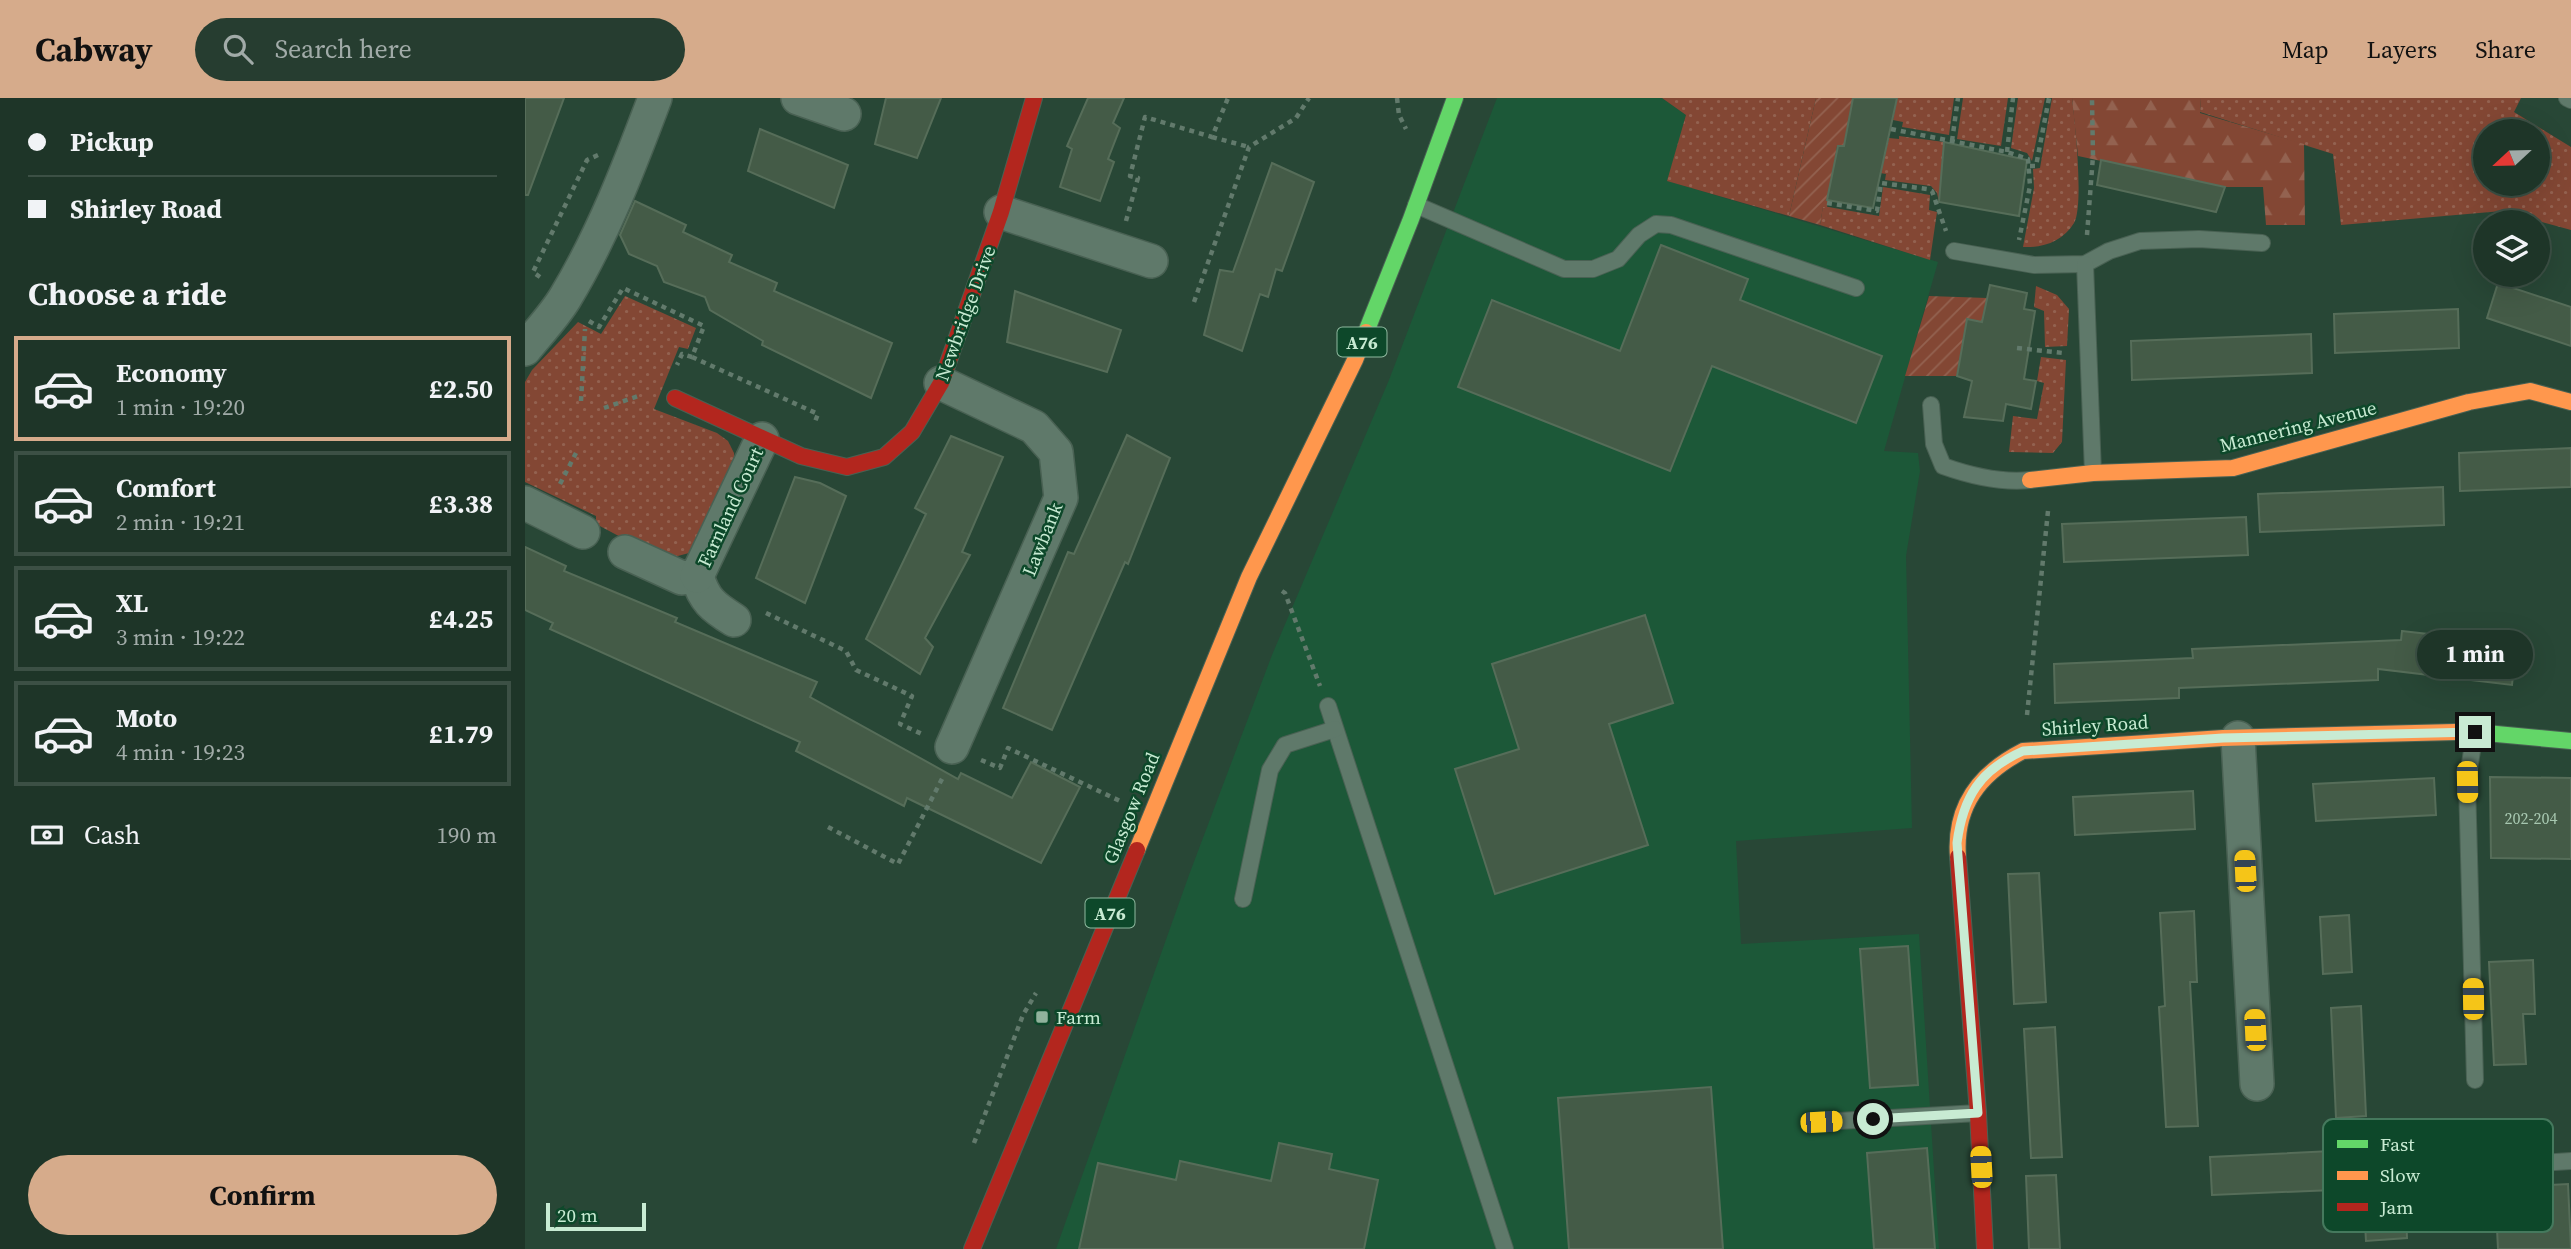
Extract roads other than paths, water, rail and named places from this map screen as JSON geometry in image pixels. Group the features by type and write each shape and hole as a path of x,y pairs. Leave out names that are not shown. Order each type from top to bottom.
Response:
{"main road":[{"name":"Newbridge Drive","path":"675,398 801,456 847,467 884,457 912,432 941,383 1000,212 1034,98"},
{"name":"A76","path":"1416,205 1455,98"},
{"name":"Glasgow Road","path":"972,1249 1249,577 1355,360 1416,205"},
{"name":"Mannering Avenue","path":"2030,480 2093,473 2233,468 2469,402 2530,390 2571,402"},
{"name":"Shirley Road","path":"1985,1249 1978,1113 1957,843 1965,807 1973,790 1985,775 2003,760 2023,751 2238,738 2475,732 2571,741"}],"street":[{"path":"525,349 564,301 597,241 622,185 655,98"},
{"path":"798,98 844,114"},
{"path":"1000,212 1151,261"},
{"name":"Lawbank","path":"941,383 1034,427 1056,452 1061,498 949,760"},
{"name":"Farnland Court","path":"734,620 716,609 702,593 697,576 762,439"},
{"path":"525,503 583,532"},
{"name":"Farnland Court","path":"625,552 682,578 697,576"},
{"path":"2238,738 2257,1084"}],"lane":[{"path":"1416,205 1564,269 1593,269 1618,258 1639,235 1656,224 1671,225 1856,288"},
{"path":"1954,251 2035,265 2085,264 2109,251 2140,241 2199,239 2262,243"},
{"path":"2085,264 2093,473"},
{"path":"1931,405 1934,443 1943,466 2008,482 2030,480"},
{"path":"1328,706 1505,1249"},
{"path":"1243,899 1270,769 1286,745 1335,729"},
{"path":"2475,732 2467,782 2475,1080"},
{"path":"1821,1122 1978,1113"},
{"path":"2553,1162 2571,1161"}],"place":[{"name":"Farm","path":"1042,1017"}]}
